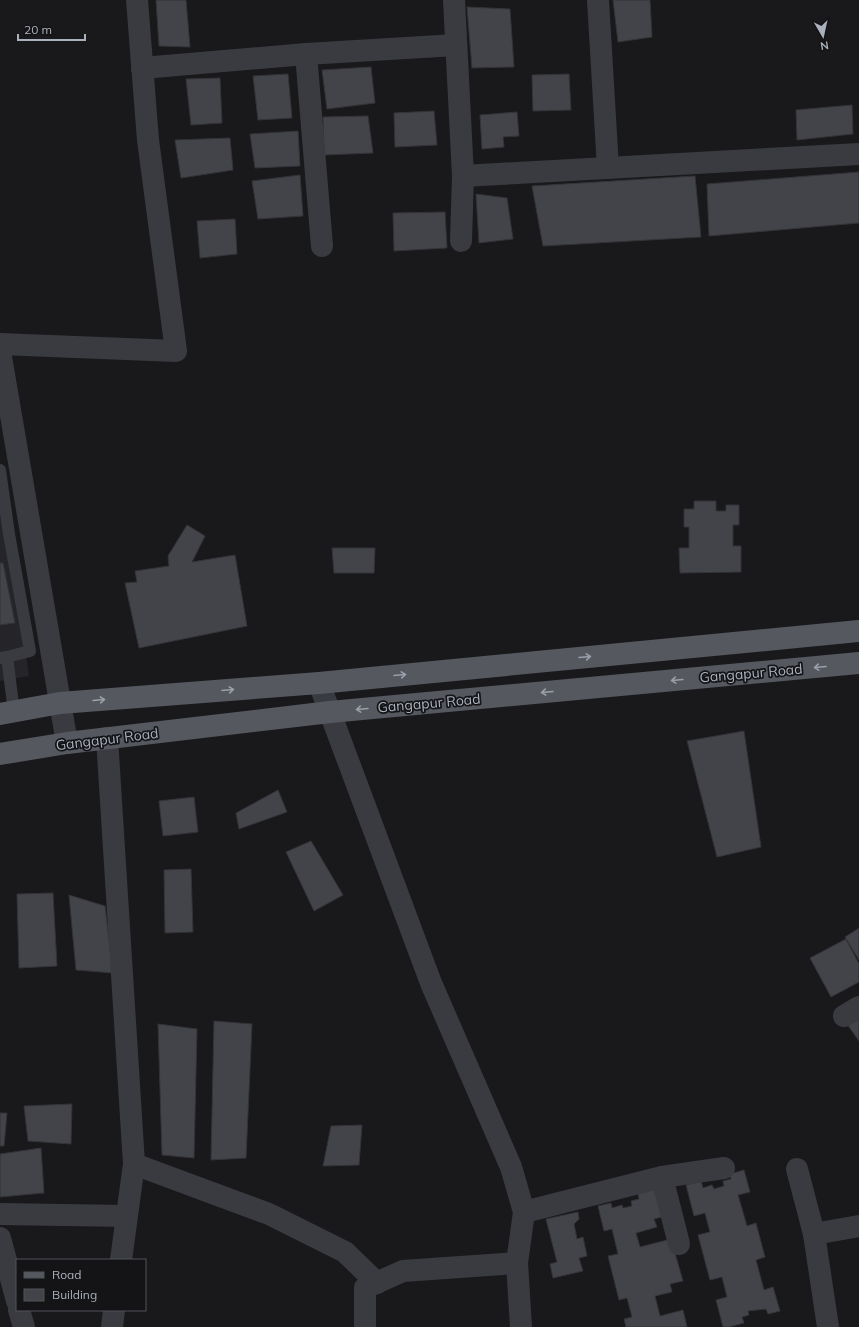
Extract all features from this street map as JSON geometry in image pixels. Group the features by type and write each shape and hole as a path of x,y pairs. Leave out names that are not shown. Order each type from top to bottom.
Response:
{"main road":[{"path":"7,713 60,703 319,682 859,631"},
{"name":"Gangapur Road","path":"0,754 67,743 330,712 859,663"}],"street":[{"path":"0,344 176,351 148,140 137,0"},
{"path":"454,0 463,176 461,241"},
{"path":"598,0 608,168"},
{"path":"142,68 306,54 456,44"},
{"path":"306,54 322,246"},
{"path":"463,176 859,154"},
{"path":"0,351 67,743"},
{"path":"319,682 431,983 511,1167 524,1212 517,1263 521,1327"},
{"path":"107,738 134,1164 121,1259"},
{"path":"134,1164 269,1214 345,1252 377,1283"},
{"path":"524,1212 662,1177 724,1168"},
{"path":"797,1169 814,1234 828,1327"},
{"path":"662,1177 679,1244"},
{"path":"0,1214 126,1216"},
{"path":"814,1234 859,1226"},
{"path":"0,1238 16,1297"},
{"path":"364,1327 365,1288 403,1271 517,1263"},
{"path":"19,1311 24,1327"},
{"path":"112,1327 114,1311"}],"lane":[{"path":"0,470 9,534 30,651 4,658 7,713"}],"shaded area":[{"path":"0,470 29,676 0,681"}],"building":[{"path":"156,0 186,0 190,47 159,46"},
{"path":"613,0 650,0 652,37 618,42"},
{"path":"467,7 510,9 514,67 472,68"},
{"path":"371,67 375,103 327,109 322,70"},
{"path":"288,74 292,118 258,120 253,76"},
{"path":"569,74 571,110 533,111 532,75"},
{"path":"220,78 222,123 191,125 186,79"},
{"path":"852,105 853,134 797,140 796,110"},
{"path":"434,111 437,145 395,147 394,113"},
{"path":"517,112 519,136 503,137 504,147 482,149 480,115"},
{"path":"368,116 373,153 324,155 323,117"},
{"path":"298,131 300,166 255,168 250,134"},
{"path":"230,138 233,170 181,178 175,140"},
{"path":"859,172 859,223 709,236 707,184"},
{"path":"300,175 303,216 258,219 252,181"},
{"path":"695,176 701,237 543,246 532,186"},
{"path":"476,194 507,198 513,239 479,243"},
{"path":"445,212 447,248 394,251 393,213"},
{"path":"235,219 237,254 200,258 197,221"},
{"path":"694,501 716,501 716,511 726,511 726,505 739,505 739,525 733,525 733,546 741,546 741,572 680,573 679,548 689,548 689,527 684,527 684,509 694,509"},
{"path":"187,525 205,536 192,562 235,555 247,626 139,648 125,583 137,582 135,571 169,566 168,556"},
{"path":"332,548 375,548 374,573 334,573"},
{"path":"0,563 3,563 15,623 0,625"},
{"path":"744,731 761,847 717,857 687,741"},
{"path":"278,790 287,812 239,829 236,813"},
{"path":"194,797 198,832 163,836 159,801"},
{"path":"311,841 343,895 314,911 286,852"},
{"path":"191,869 193,932 165,933 164,870"},
{"path":"53,893 57,966 19,968 17,894"},
{"path":"69,895 105,906 113,973 76,970"},
{"path":"859,928 859,960 845,937"},
{"path":"846,939 859,964 859,982 831,997 810,958"},
{"path":"859,1017 859,1041 847,1024"},
{"path":"214,1021 252,1024 246,1158 211,1160"},
{"path":"158,1024 197,1029 194,1158 162,1155"},
{"path":"72,1104 71,1144 28,1141 24,1106"},
{"path":"0,1113 7,1113 4,1146 0,1146"},
{"path":"362,1125 359,1165 323,1166 331,1126"},
{"path":"41,1148 44,1193 0,1197 0,1154"},
{"path":"744,1170 750,1192 738,1195 747,1226 756,1223 765,1257 756,1260 764,1290 773,1287 780,1311 768,1314 766,1309 748,1311 749,1315 742,1317 744,1323 723,1327 716,1300 727,1297 722,1277 710,1280 698,1235 710,1232 705,1213 694,1216 686,1185 701,1181 703,1188 712,1185 714,1189 724,1186 723,1181 731,1179 730,1174"},
{"path":"654,1189 662,1217 654,1219 657,1227 636,1233 640,1247 671,1239 683,1281 670,1284 672,1292 655,1296 660,1316 683,1310 687,1327 626,1327 624,1319 632,1317 627,1298 619,1300 608,1256 618,1254 612,1229 604,1231 598,1206 611,1203 612,1208 622,1205 623,1208 632,1206 631,1201 639,1199 638,1194"},
{"path":"578,1212 579,1219 574,1224 577,1239 583,1237 587,1256 579,1258 583,1271 553,1278 550,1264 557,1262 546,1219"}]}
